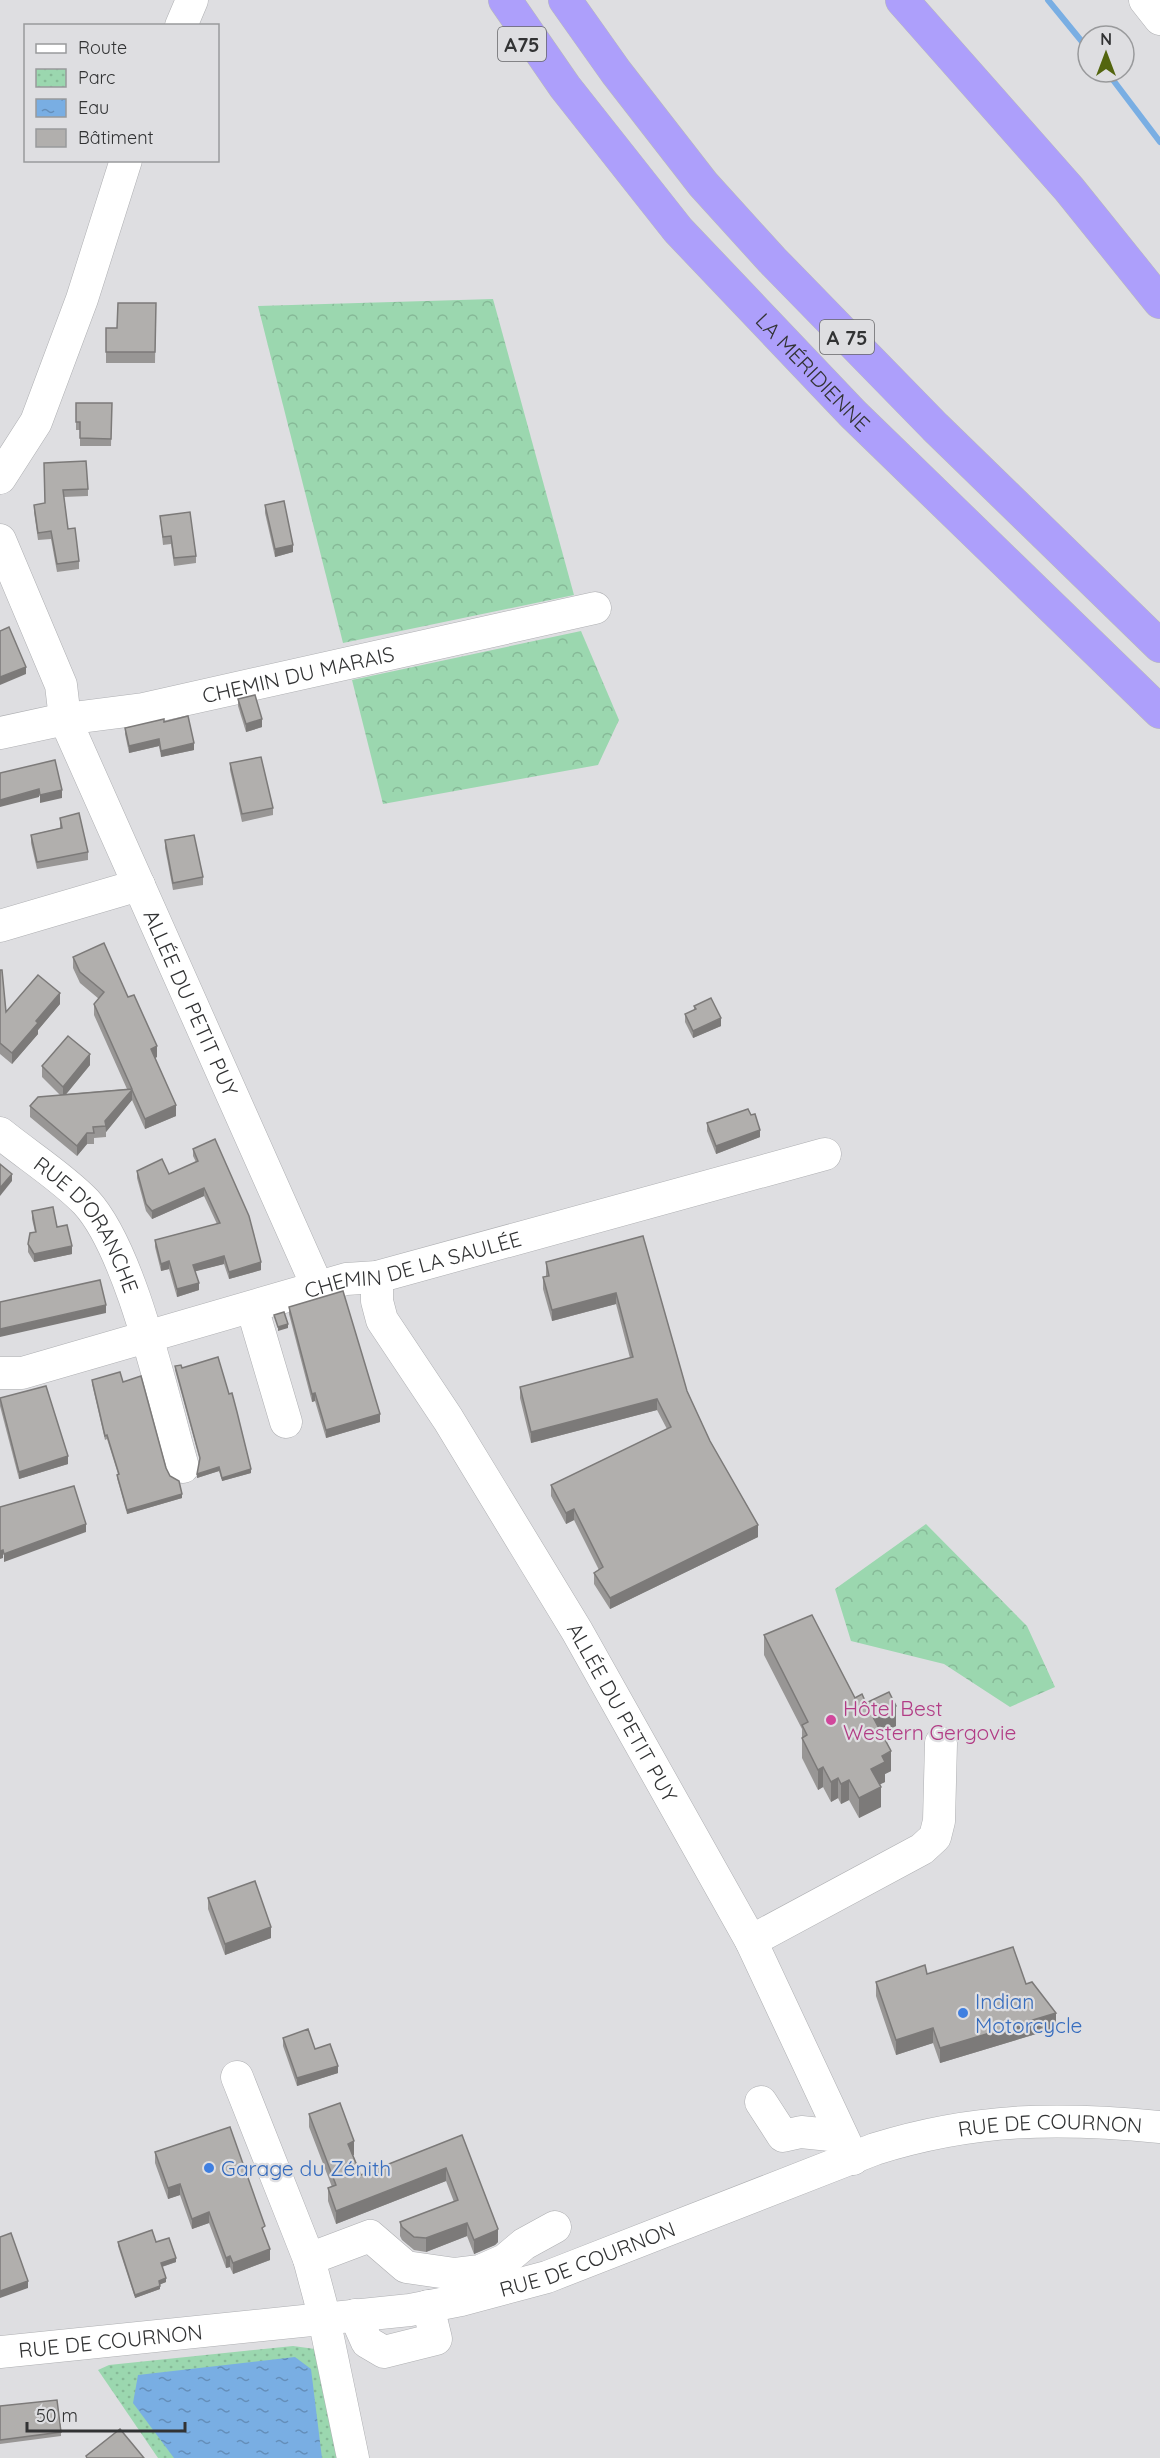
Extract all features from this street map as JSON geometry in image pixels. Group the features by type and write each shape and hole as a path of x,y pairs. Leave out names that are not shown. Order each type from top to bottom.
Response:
{"highway":[{"name":"A75","path":"479,0 565,87"},
{"name":"LA MÉRIDIENNE","path":"505,0 565,87 678,230 853,414 1160,712"},
{"name":"A 75","path":"566,0 616,72 703,184 772,260 935,427 1160,646"},
{"path":"884,0 973,83"},
{"path":"902,0 1069,189 1160,302"}],"street":[{"path":"182,24 192,0"},
{"path":"1146,0 1160,19"},
{"path":"0,478 36,422 82,299 125,162"},
{"name":"ALLÉE DU PETIT PUY","path":"0,540 60,685 65,719 318,1288"},
{"name":"CHEMIN DU MARAIS","path":"0,733 65,719 143,709 595,608"},
{"path":"0,926 139,885"},
{"name":"RUE D'ORANCHE","path":"0,1133 86,1203 111,1240 145,1337 183,1467"},
{"name":"CHEMIN DE LA SAULÉE","path":"0,1374 22,1373 346,1279 377,1277 825,1154"},
{"name":"ALLÉE DU PETIT PUY","path":"377,1277 377,1301 382,1320 448,1419 577,1630 751,1941 846,2148"},
{"path":"252,1307 286,1422"},
{"path":"751,1941 922,1849 935,1837 939,1821 941,1743"},
{"path":"237,2077 309,2259 353,2458"},
{"path":"761,2102 783,2136 801,2132 846,2148"},
{"name":"RUE DE COURNON","path":"0,2352 324,2319 428,2306 547,2277 846,2148 971,2125 1013,2121 1160,2127"},
{"path":"309,2259 370,2236 406,2267 455,2274 480,2271 505,2260 524,2244 555,2226"}],"green space":[{"path":"493,299 574,595 343,643 258,306"},
{"path":"581,631 619,720 598,765 383,804 352,680"},
{"path":"926,1524 1027,1626 1055,1687 1010,1707 944,1664 851,1641 835,1589"},
{"path":"293,2346 315,2349 340,2458 158,2458 98,2370 109,2365"}],"water":[{"path":"295,2357 311,2369 322,2458 174,2458 133,2403 138,2375"}],"building":[{"path":"118,303 156,303 155,352 106,352 106,328 117,328"},
{"path":"76,403 112,403 111,439 80,438 80,422 76,422"},
{"path":"86,461 88,489 63,490 68,529 75,528 79,561 57,564 51,531 38,533 34,505 45,503 44,463"},
{"path":"284,501 293,545 275,549 265,505"},
{"path":"190,512 196,556 174,558 171,536 163,537 160,516"},
{"path":"9,627 26,667 0,677 0,631"},
{"path":"255,695 262,719 246,724 238,699"},
{"path":"188,716 194,743 161,751 159,739 129,746 125,728"},
{"path":"261,757 273,808 242,814 230,763"},
{"path":"55,760 62,790 40,795 39,789 0,800 0,773"},
{"path":"79,813 88,852 37,862 31,835 62,828 60,818"},
{"path":"194,835 203,877 173,883 165,840"},
{"path":"104,943 128,997 134,995 157,1046 151,1049 176,1105 145,1119 132,1090 105,1121 106,1126 93,1127 94,1133 87,1133 77,1146 30,1106 38,1097 132,1089 94,1004 104,992 80,972 73,957"},
{"path":"0,970 2,970 6,1012 38,975 60,993 12,1053 0,1043"},
{"path":"711,998 721,1018 693,1031 685,1014 696,1009 694,1006"},
{"path":"68,1036 90,1054 63,1087 42,1066"},
{"path":"748,1109 751,1115 755,1114 760,1130 716,1146 707,1123"},
{"path":"215,1139 249,1216 261,1262 229,1272 224,1256 193,1265 199,1283 177,1289 169,1261 161,1264 155,1240 220,1223 204,1188 152,1211 146,1204 137,1171 162,1159 169,1174 198,1161 193,1149"},
{"path":"0,1164 12,1174 0,1188"},
{"path":"53,1207 57,1227 67,1225 72,1246 34,1254 28,1244 30,1233 36,1232 32,1211"},
{"path":"643,1236 687,1391 710,1441 758,1525 610,1598 594,1573 603,1567 574,1509 566,1513 551,1485 671,1427 657,1399 531,1432 520,1387 633,1357 616,1293 552,1310 543,1277 549,1276 546,1262"},
{"path":"100,1280 106,1305 0,1329 0,1302"},
{"path":"343,1291 380,1414 326,1430 315,1393 312,1394 289,1307"},
{"path":"284,1312 288,1324 278,1327 274,1315"},
{"path":"218,1357 229,1394 232,1393 251,1469 222,1478 219,1467 197,1474 200,1458 175,1366 181,1365 182,1368"},
{"path":"120,1372 123,1382 141,1376 166,1468 170,1476 179,1481 182,1494 127,1510 117,1475 119,1474 107,1435 105,1436 92,1380"},
{"path":"46,1386 68,1456 19,1472 0,1398"},
{"path":"74,1486 86,1524 4,1554 3,1550 0,1551 0,1507"},
{"name":"Hôtel Best Western Gergovie","path":"812,1615 855,1698 862,1694 866,1703 889,1692 896,1706 873,1717 891,1751 882,1756 885,1762 871,1769 881,1787 859,1798 849,1780 841,1784 838,1778 831,1782 823,1767 818,1770 802,1738 807,1735 802,1725 808,1722 764,1635"},
{"path":"255,1881 271,1927 225,1944 208,1898"},
{"name":"Indian Motorcycle","path":"1013,1947 1026,1984 1032,1982 1056,2013 940,2048 933,2028 896,2040 876,1982 925,1965 927,1974"},
{"path":"308,2029 315,2049 330,2044 338,2066 297,2078 283,2038"},
{"path":"340,2103 354,2141 348,2144 361,2175 462,2135 498,2229 474,2240 467,2223 426,2238 414,2237 402,2227 400,2222 458,2200 446,2168 336,2211 328,2188 336,2185 309,2114"},
{"path":"230,2127 265,2226 262,2228 270,2249 233,2263 230,2256 226,2258 209,2212 192,2219 180,2184 168,2188 155,2152"},
{"path":"152,2230 156,2242 169,2238 176,2258 161,2263 166,2278 159,2281 160,2286 135,2295 118,2242"},
{"path":"11,2233 28,2281 0,2291 0,2237"},
{"path":"57,2400 61,2432 0,2440 0,2406"},
{"path":"120,2429 144,2458 87,2458 86,2456"}],"waterway":[{"path":"1048,0 1076,34"},
{"path":"1116,84 1160,142"}],"place":[{"name":"Hôtel Best Western Gergovie","path":"831,1720"},
{"name":"Indian Motorcycle","path":"963,2013"},
{"name":"Garage du Zénith","path":"209,2168"}]}
